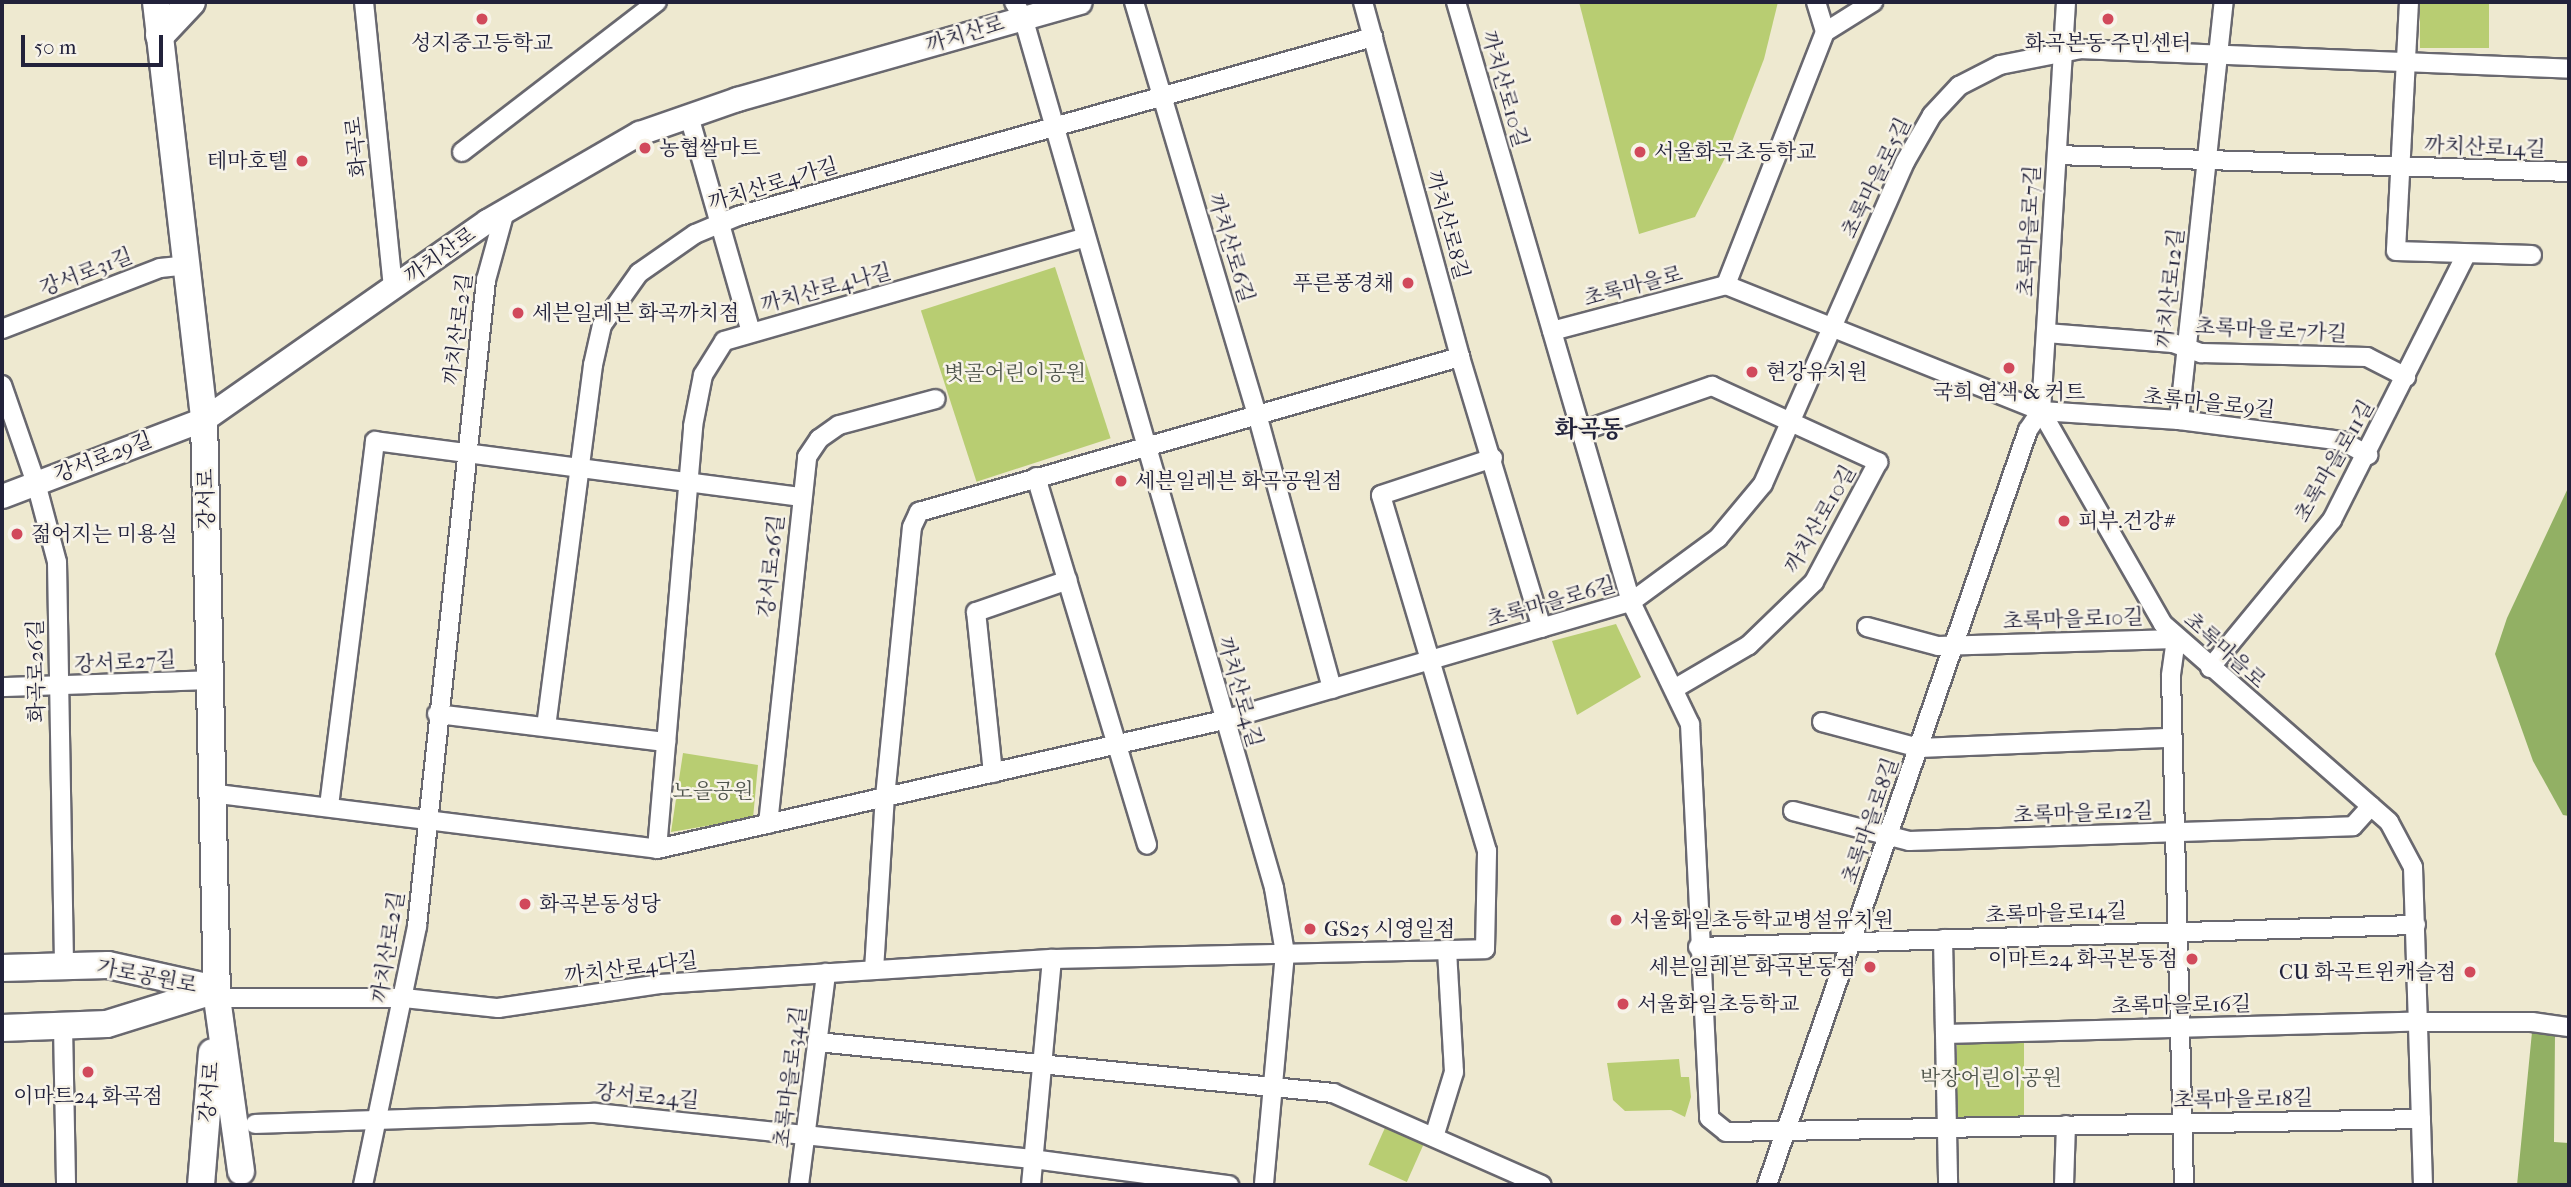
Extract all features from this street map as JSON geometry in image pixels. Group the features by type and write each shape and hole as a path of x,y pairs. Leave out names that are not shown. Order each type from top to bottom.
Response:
{"main road":[{"name":"강서로","path":"156,2 189,265 204,419 210,793 217,994 241,1171"},
{"path":"160,35 191,2"},
{"name":"가로공원로","path":"2,968 107,965 217,994"},
{"name":"강서로","path":"201,1185 217,994"},
{"name":"가로공원로","path":"2,1028 107,1024 217,994"}],"street":[{"name":"화곡로","path":"364,2 393,287"},
{"path":"462,152 657,2"},
{"name":"까치산로","path":"204,419 505,211 639,133 1019,9 1080,2"},
{"name":"까치산로6길","path":"1134,2 1257,414 1332,689"},
{"name":"까치산로8길","path":"1363,2 1460,357 1493,458 1542,628"},
{"name":"까치산로10길","path":"1456,2 1579,432 1631,603 1690,724 1695,754 1698,947 1709,1118 1726,1132 1789,1130"},
{"path":"1816,2 1825,32"},
{"path":"1873,2 1825,32 1726,285 2041,411"},
{"path":"2063,54 2066,2"},
{"name":"까치산로12길","path":"2179,420 2224,2"},
{"name":"까치산로14길","path":"2409,2 2396,251 2532,255"},
{"name":"까치산로4길","path":"1019,9 1274,888 1285,953 1264,1185"},
{"path":"1053,127 1373,37"},
{"name":"초록마을로5길","path":"1833,328 1905,162 1932,115 1959,86 2000,65 2081,49 2405,62"},
{"name":"초록마을로7길","path":"2041,411 2063,54"},
{"path":"2405,62 2569,69"},
{"path":"689,116 751,332"},
{"name":"까치산로4가길","path":"546,727 582,470 593,365 602,325 639,273 663,253 718,223 1053,127"},
{"path":"2057,155 2400,167"},
{"name":"까치산로14길","path":"2400,167 2569,172"},
{"name":"까치산로2길","path":"363,1185 417,926 437,713 486,280 505,211"},
{"name":"까치산로4나길","path":"657,849 688,483 702,375 724,341 1084,238"},
{"name":"초록마을로11길","path":"2210,668 2332,520 2368,454 2466,255"},
{"name":"강서로31길","path":"2,329 160,268 189,265"},
{"name":"초록마을로","path":"1552,331 1726,285"},
{"name":"초록마을로6길","path":"1224,720 1631,603 1718,538 1763,484 1833,328"},
{"name":"초록마을로7가길","path":"2046,333 2174,343 2187,349 2367,357 2406,377"},
{"path":"874,971 885,797 912,527 919,512 1460,357"},
{"name":"화곡로26길","path":"2,385 36,483 57,562 64,965"},
{"name":"까치산로10길","path":"1579,432 1712,386 1793,420 1878,462 1814,582 1749,645 1674,689"},
{"name":"강서로26길","path":"768,824 800,497 807,457 819,439 839,425 936,399"},
{"name":"초록마을로","path":"2041,411 2163,624 2176,639 2389,822 2413,867 2423,1185"},
{"name":"초록마을로9길","path":"2041,411 2179,420 2342,441 2368,454"},
{"name":"초록마을로8길","path":"1767,1185 1789,1130 2028,430 2041,411"},
{"name":"강서로29길","path":"2,496 204,419"},
{"path":"329,806 375,441 800,497"},
{"path":"1285,953 1485,949 1488,851 1381,495 1493,458"},
{"path":"1036,477 1147,845"},
{"path":"993,773 976,612 1068,580"},
{"path":"1867,627 1938,646 1955,645"},
{"path":"2176,639 2171,676 2184,1185"},
{"name":"초록마을로10길","path":"1955,645 2176,639"},
{"name":"강서로27길","path":"2,687 59,688 208,680"},
{"path":"437,713 666,742"},
{"path":"210,793 426,817 657,849 1224,720"},
{"name":"초록마을로8길","path":"1822,722 1919,748"},
{"path":"1919,748 2172,738"},
{"name":"초록마을로12길","path":"1793,811 1888,838 1909,841 2353,826 2371,806"},
{"name":"초록마을로14길","path":"1698,947 2416,925"},
{"path":"1943,939 1948,1185"},
{"path":"1434,1137 1454,1072 1447,949"},
{"name":"까치산로4다길","path":"217,994 404,998 498,1008 661,984 1052,959 1285,953"},
{"path":"1031,1185 1052,959"},
{"name":"초록마을로34길","path":"799,1185 826,973"},
{"name":"초록마을로16길","path":"1945,1034 2418,1022 2532,1022 2569,1027"},
{"path":"63,1026 66,1185"},
{"path":"817,1042 1333,1093 1542,1185"},
{"name":"강서로24길","path":"255,1124 595,1113 1033,1159 1230,1185"},
{"name":"초록마을로18길","path":"1789,1130 2421,1119"},
{"path":"2064,1185 2066,1125"}],"green space":[{"path":"1579,2 1778,2 1764,59 1728,152 1695,217 1639,234"},
{"path":"2420,2 2489,2 2489,48 2420,48"},
{"name":"볏골어린이공원","path":"1055,267 1111,438 977,482 921,311"},
{"path":"2569,486 2569,816 2563,815 2533,761 2495,654 2507,618"},
{"path":"1616,624 1641,677 1577,715 1552,641"},
{"name":"노을공원","path":"683,753 758,765 753,818 671,832"},
{"path":"2532,1032 2555,1035 2554,1142 2569,1143 2569,1185 2517,1185"},
{"name":"박장어린이공원","path":"1957,1040 2024,1040 2024,1117 1957,1117"},
{"path":"1679,1059 1681,1077 1689,1077 1691,1097 1685,1117 1671,1110 1625,1111 1613,1100 1607,1063"},
{"path":"1388,1121 1426,1138 1407,1182 1368,1165"}],"place":[{"name":"성지중고등학교","path":"482,19"},
{"name":"화곡본동 주민센터","path":"2108,19"},
{"name":"농협쌀마트","path":"645,148"},
{"name":"서울화곡초등학교","path":"1640,152"},
{"name":"테마호텔","path":"302,161"},
{"name":"푸른풍경채","path":"1408,283"},
{"name":"세븐일레븐 화곡까치점","path":"518,313"},
{"name":"국희 염색 & 커트","path":"2009,368"},
{"name":"현강유치원","path":"1752,372"},
{"name":"세븐일레븐 화곡공원점","path":"1121,481"},
{"name":"피부.건강#","path":"2064,521"},
{"name":"젊어지는 미용실","path":"17,534"},
{"name":"화곡본동성당","path":"525,904"},
{"name":"서울화일초등학교병설유치원","path":"1616,920"},
{"name":"GS25 시영일점","path":"1310,929"},
{"name":"이마트24 화곡본동점","path":"2192,959"},
{"name":"세븐일레븐 화곡본동점","path":"1870,967"},
{"name":"CU 화곡트윈캐슬점","path":"2470,972"},
{"name":"서울화일초등학교","path":"1623,1004"},
{"name":"이마트24 화곡점","path":"88,1072"}],"district":[{"name":"화곡동","path":"1589,430"}]}
